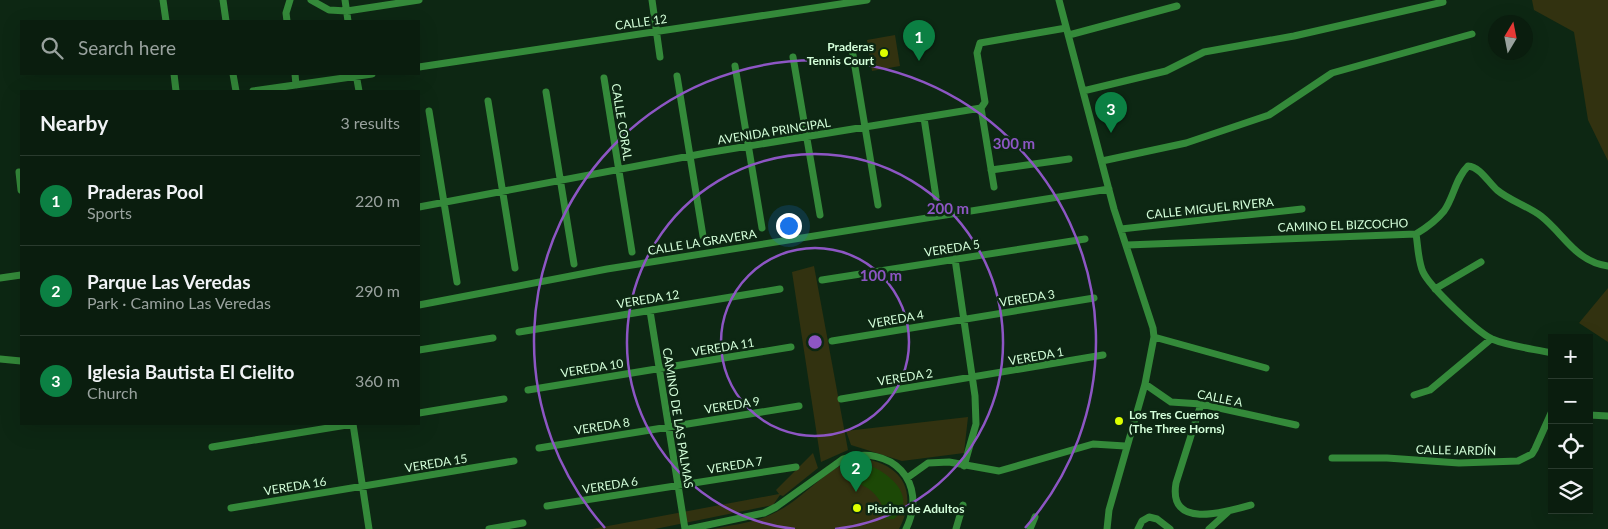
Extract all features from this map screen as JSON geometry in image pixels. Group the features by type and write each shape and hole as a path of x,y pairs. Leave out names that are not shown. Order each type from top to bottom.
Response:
{"street":[{"path":"163,0 166,20"},
{"path":"223,0 226,20"},
{"path":"287,20 286,13 290,0"},
{"path":"311,0 328,10 347,11 419,0"},
{"path":"345,0 348,20"},
{"path":"652,0 660,57"},
{"name":"CALLE 12","path":"420,67 867,0"},
{"path":"1059,0 1109,189 1153,328 1154,337 1145,384 1109,510 1107,529"},
{"path":"1083,92 1166,71 1204,52 1294,36 1443,2"},
{"path":"994,187 981,108 984,102 978,53 980,43 1067,32 1177,6"},
{"path":"1102,161 1186,143 1269,115 1332,73 1472,34"},
{"path":"852,49 878,205"},
{"path":"793,57 820,215"},
{"path":"735,66 762,228"},
{"path":"174,75 176,90"},
{"path":"233,75 236,90"},
{"path":"295,75 296,85"},
{"path":"260,90 356,75 359,90"},
{"path":"677,76 703,236"},
{"name":"CALLE CORAL","path":"604,78 632,252"},
{"path":"546,92 562,180 574,264"},
{"path":"488,101 515,268"},
{"name":"AVENIDA PRINCIPAL","path":"420,207 690,156 981,108"},
{"path":"429,111 457,282"},
{"path":"924,118 936,197"},
{"path":"991,170 1069,159"},
{"name":"CAMINO EL BIZCOCHO","path":"1127,245 1416,234 1430,225 1445,210 1459,175 1468,166 1474,167 1498,190 1541,216 1578,255 1599,265 1608,266"},
{"path":"19,172 20,181"},
{"name":"CALLE LA GRAVERA","path":"420,305 607,269 1109,189"},
{"name":"CALLE MIGUEL RIVERA","path":"1121,229 1302,208"},
{"path":"1416,234 1421,269 1435,289 1492,339 1548,352"},
{"name":"VEREDA 5","path":"822,280 1085,239"},
{"path":"955,259 976,396 976,424 964,466"},
{"path":"1435,289 1482,262"},
{"path":"0,278 20,275"},
{"name":"VEREDA 12","path":"518,332 780,289"},
{"name":"VEREDA 3","path":"964,319 1094,298"},
{"name":"CAMINO DE LAS PALMAS","path":"650,310 685,529"},
{"name":"VEREDA 4","path":"832,341 964,319"},
{"path":"1154,337 1266,368"},
{"path":"420,350 493,338"},
{"path":"1414,395 1430,390 1492,339"},
{"name":"VEREDA 11","path":"659,369 791,348"},
{"name":"VEREDA 1","path":"972,378 1104,356"},
{"path":"0,358 20,362"},
{"name":"VEREDA 10","path":"528,390 659,369"},
{"name":"VEREDA 2","path":"841,399 972,378"},
{"name":"CALLE A","path":"1145,384 1171,402 1201,404 1296,425"},
{"path":"420,413 504,399"},
{"path":"1201,404 1176,484 1174,495 1178,508 1188,516 1205,518 1251,505"},
{"name":"VEREDA 9","path":"668,427 799,406"},
{"path":"1593,415 1608,416"},
{"name":"CALLE JARDÍN","path":"1332,458 1387,458 1459,463 1518,461 1532,454 1548,421"},
{"path":"212,447 347,425"},
{"path":"353,425 369,529"},
{"name":"VEREDA 8","path":"539,448 668,427"},
{"path":"907,478 928,463 949,462 999,471 1093,444 1126,446"},
{"path":"689,529 764,513 776,507 843,459 855,455 871,454 885,458 896,465 911,486 913,500 910,519 906,529"},
{"name":"VEREDA 15","path":"362,486 514,462"},
{"name":"VEREDA 7","path":"677,485 796,467"},
{"name":"VEREDA 6","path":"547,506 677,485"},
{"name":"VEREDA 16","path":"231,508 362,486"},
{"path":"956,529 963,505"},
{"path":"1209,529 1229,511"},
{"path":"1030,529 1035,517"},
{"path":"1138,529 1142,521 1149,517 1157,519 1170,529"},
{"path":"489,529 523,523"}],"shaded area":[{"path":"1532,0 1608,0 1608,161 1588,120 1574,32 1534,10"},
{"name":"Praderas Tennis Court","path":"895,35 900,66 872,71 867,40"},
{"path":"814,266 848,450 821,462 792,272"},
{"path":"1608,288 1608,342 1579,323"},
{"path":"968,417 964,453 902,461 851,445 846,431"},
{"path":"813,453 818,468 783,496 780,495 773,505 655,529 592,529 779,494 776,490"},
{"path":"858,458 885,465 902,480 906,490 907,502 905,515 899,529 713,529 749,522 770,515 793,502 835,469"},
{"path":"864,464 873,467 890,478 902,493 901,511 894,519 886,519 880,501 872,491 845,476 849,466"}],"place":[{"name":"Praderas Tennis Court","path":"884,53"},
{"name":"Praderas Pool","path":"919,61"},
{"name":"Iglesia Bautista El Cielito","path":"1111,133"},
{"name":"Los Tres Cuernos (The Three Horns)","path":"1119,421"},
{"name":"Parque Las Veredas","path":"856,492"},
{"name":"Piscina de Adultos","path":"857,508"}]}
